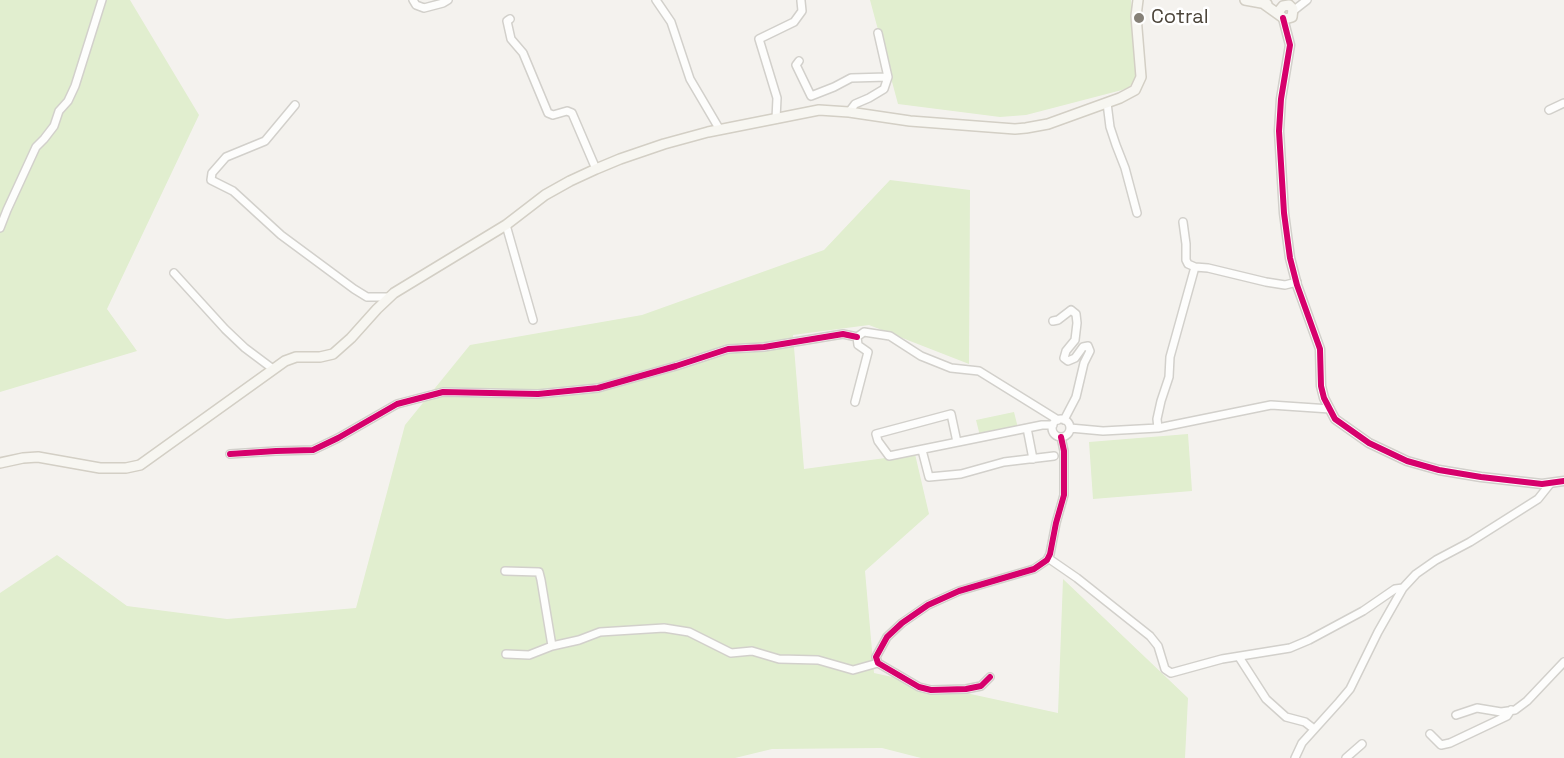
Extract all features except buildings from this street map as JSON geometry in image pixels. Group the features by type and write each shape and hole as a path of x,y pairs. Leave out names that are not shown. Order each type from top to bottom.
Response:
{"main road":[{"path":"0,463 38,457 100,468 126,468 140,465 290,359 333,354 390,297 412,281 506,225 545,195 596,169 664,144 819,110 910,121 1015,129 1048,124 1107,103 1131,92 1140,82 1136,16 1138,0"},
{"path":"1245,0 1263,2 1288,10"}],"street":[{"path":"0,228 36,147 54,126 59,111 68,101 75,86 102,0"},
{"path":"413,0 418,6 424,8 448,0"},
{"path":"656,0 671,22 690,80 720,130"},
{"path":"1307,0 1288,10 1290,45 1281,99 1279,131 1284,213 1290,258 1320,349 1321,386 1324,398 1335,418 1369,442 1407,461 1459,474 1504,481 1550,484 1564,481"},
{"path":"776,119 777,98 759,39 794,22 802,11 801,1"},
{"path":"510,19 507,21 512,39 523,53 548,113 553,115 567,111 572,113 596,169"},
{"path":"849,112 855,104 884,89 888,78 878,33"},
{"path":"799,61 796,65 811,96 850,78 888,78"},
{"path":"1107,103 1110,127 1125,168 1137,213"},
{"path":"1550,110 1564,103"},
{"path":"295,105 265,141 226,157 212,173 211,180 233,191 281,235 354,289 368,297 390,297"},
{"path":"1183,222 1188,264 1266,282 1285,285 1297,282"},
{"path":"506,225 533,320"},
{"path":"1158,428 1159,410 1169,377 1170,357 1195,267"},
{"path":"174,273 245,348 273,369"},
{"path":"990,677 981,686 931,690 919,687 878,663 876,657 887,637 902,623 928,605 959,591 1034,568 1047,560 1064,495 1064,451 1061,437 1054,433 1058,422 1076,397 1084,363 1090,351 1088,346 1083,347 1075,358 1068,361 1064,358 1066,351 1075,340 1076,314 1071,309 1058,320 1053,321"},
{"path":"230,454 313,450 397,404 443,392 538,394 598,388 728,349 764,347 843,334 857,337 864,332 890,336 921,356 951,368 979,371 1058,422"},
{"path":"855,402 868,352 858,345 857,337"},
{"path":"1070,428 1103,431 1158,428 1271,405 1330,409"},
{"path":"957,442 951,414 876,434 878,441 889,456 922,450 1042,424 1068,423 1070,428"},
{"path":"1026,428 1033,459"},
{"path":"1061,437 1067,435 1070,428"},
{"path":"922,450 929,477 961,474 1004,462 1054,456"},
{"path":"1295,758 1302,743 1350,689 1403,588 1416,574 1538,500 1550,484"},
{"path":"1048,558 1150,636 1158,646 1165,669 1171,673 1199,664 1290,648 1363,611 1395,589 1403,588"},
{"path":"505,571 538,572 552,646"},
{"path":"506,654 529,655 600,632 664,628 689,632 731,653 752,651 778,659 818,660 853,670 878,663"},
{"path":"1239,657 1266,699 1286,717 1305,722 1314,729"},
{"path":"1456,715 1477,708 1501,712 1515,710 1527,701 1564,662"},
{"path":"1430,734 1441,746 1507,716 1511,710"},
{"path":"1346,758 1362,744"}],"green space":[{"path":"0,0 130,0 199,115 107,309 137,351 0,392"},
{"path":"870,0 1131,0 1138,73 1129,87 1122,90 1026,115 1000,117 898,104"},
{"path":"890,180 970,190 969,364 869,325 793,335 804,469 915,454 929,514 865,571 874,673 1058,713 1063,579 1188,698 1185,758 921,758 882,748 772,749 735,758 0,758 0,593 57,555 127,606 227,619 356,608 405,425 470,345 642,315 824,250"},
{"path":"1014,412 1018,428 980,436 976,420"},
{"path":"1188,434 1192,491 1093,499 1089,442"}],"cycle path":[{"path":"1283,18 1290,45 1281,99 1279,131 1284,213 1290,258 1297,285 1320,349 1321,386 1324,398 1335,419 1369,443 1407,461 1439,470 1542,484 1564,481"},
{"path":"230,454 313,450 397,404 443,392 538,394 598,388 728,349 764,347 843,334 857,337"},
{"path":"990,677 981,686 931,690 919,687 878,663 876,657 887,637 902,623 928,605 959,591 1034,569 1047,560 1064,495 1064,451 1061,437"}],"place":[{"name":"Cotral","path":"1139,18"}]}
